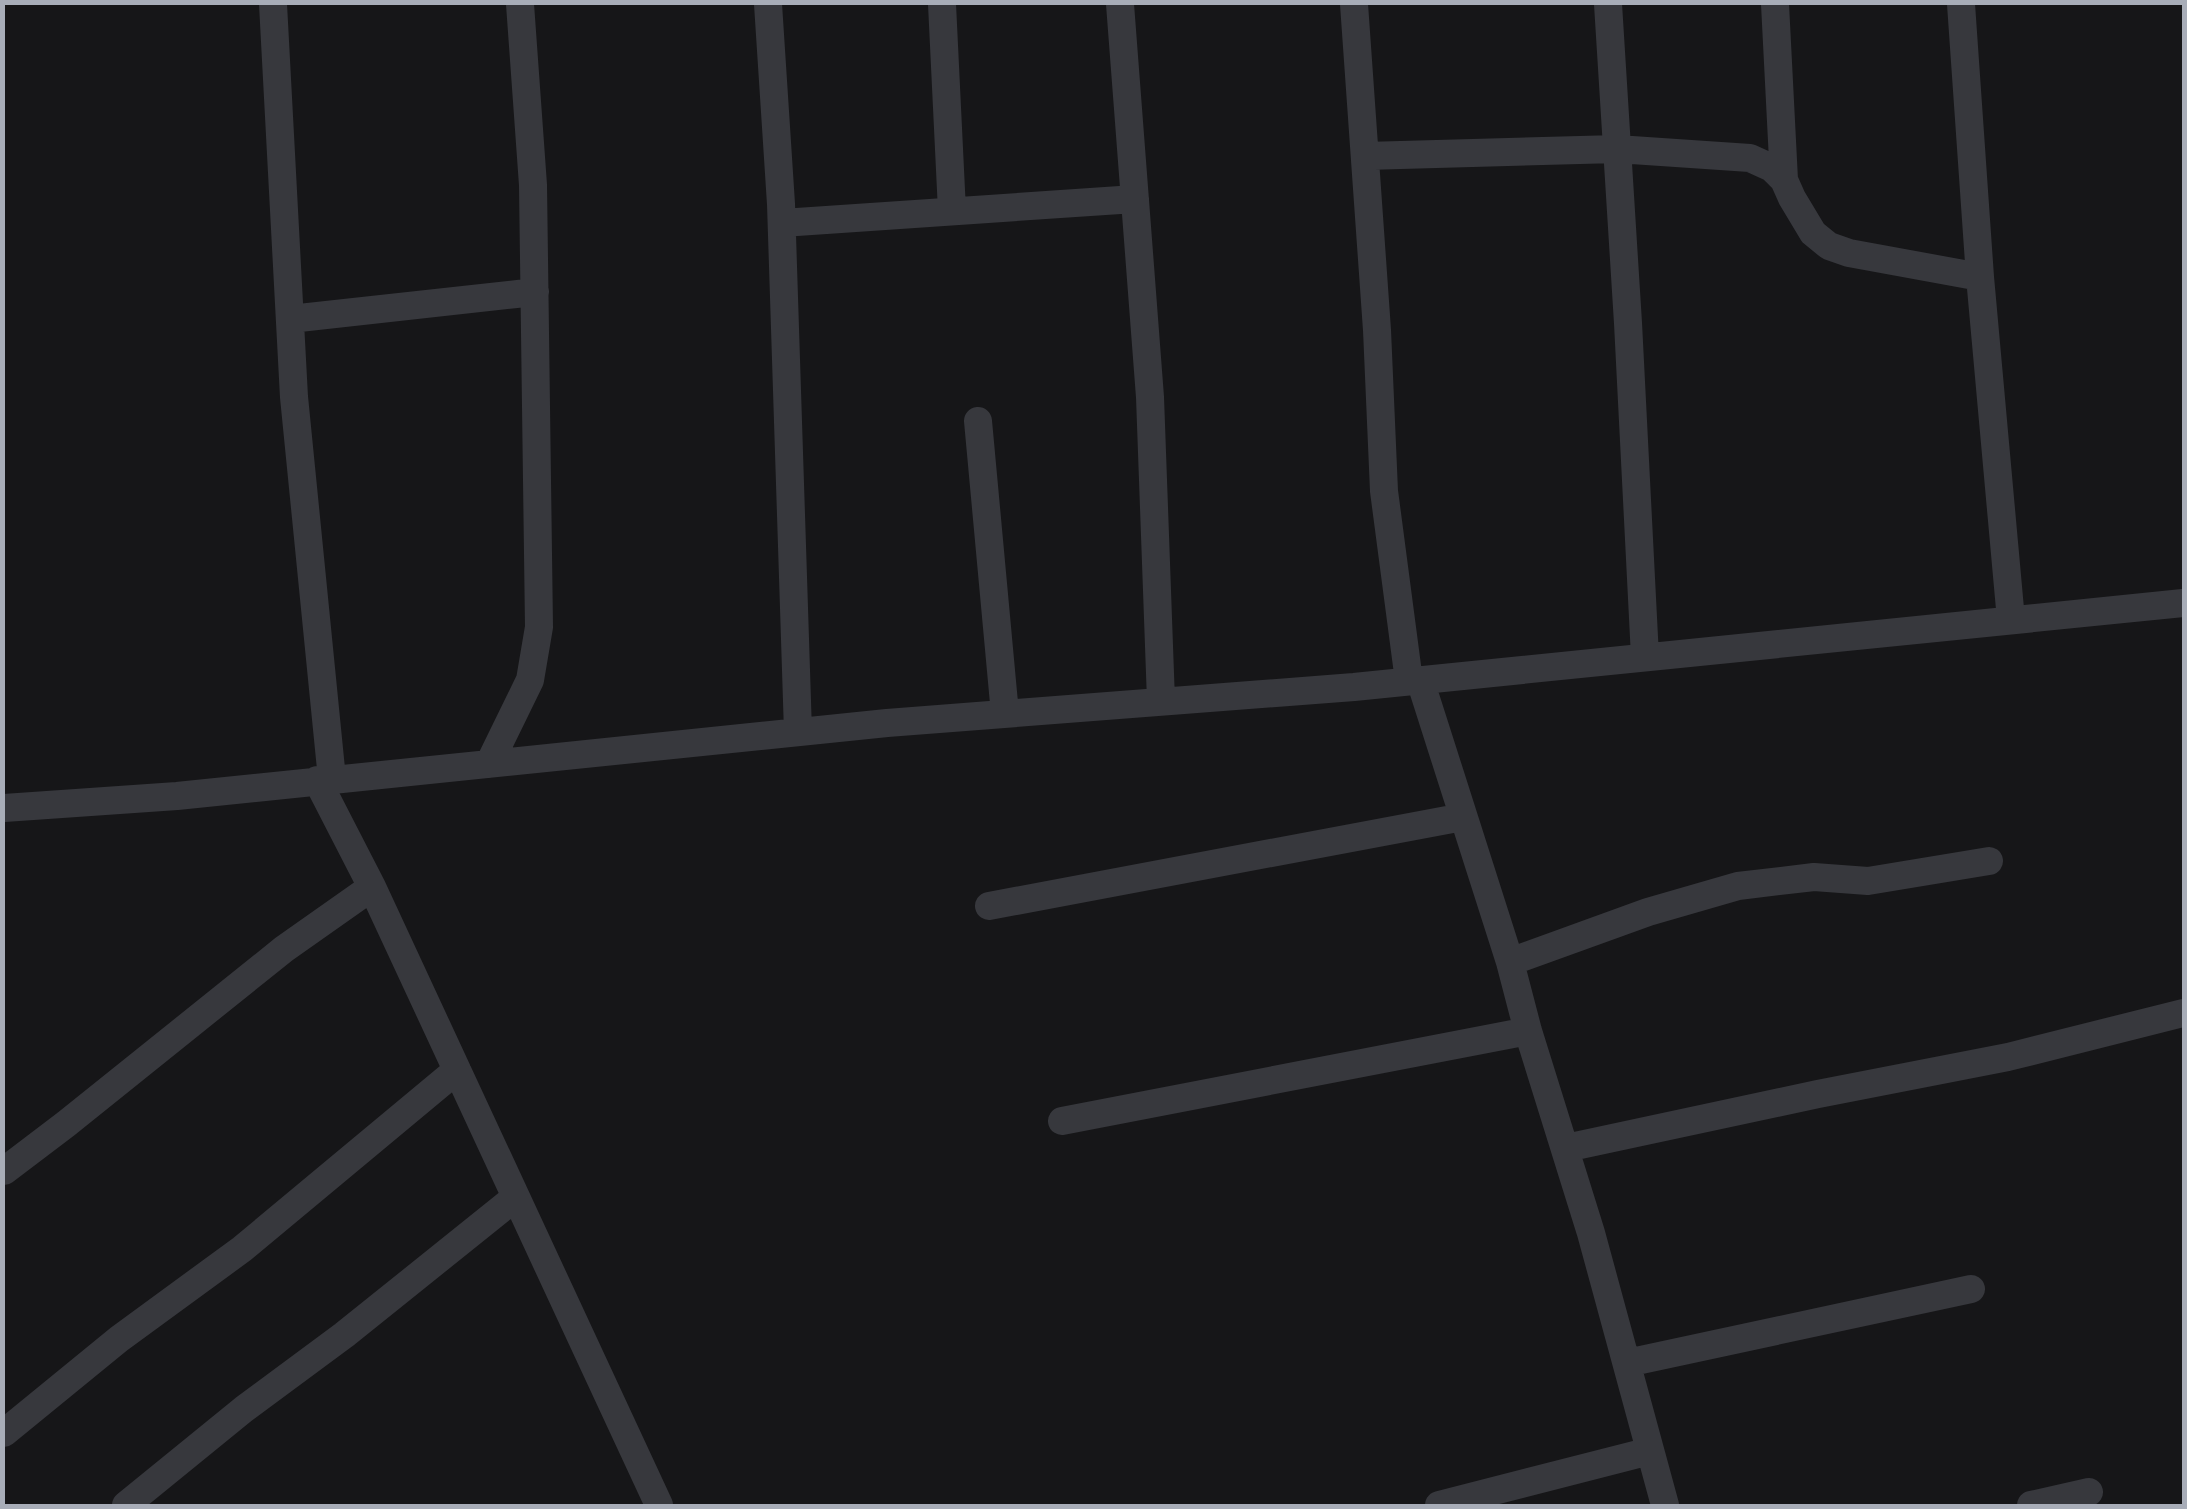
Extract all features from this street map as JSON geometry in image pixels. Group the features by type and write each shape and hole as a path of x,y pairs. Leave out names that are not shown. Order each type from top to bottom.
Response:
{"street":[{"path":"273,4 294,397 324,780 659,1505"},
{"path":"489,764 530,680 539,627 533,185 520,4"},
{"path":"768,4 782,222 798,732"},
{"path":"942,4 952,211"},
{"path":"1120,4 1150,397 1161,702"},
{"path":"1354,4 1377,330 1384,491 1414,681 1463,817 1510,962 1528,1031 1592,1233 1665,1505"},
{"path":"1608,4 1645,657"},
{"path":"1775,4 1784,180 1792,198 1813,233 1829,246 1849,253 1980,277"},
{"path":"1961,4 1980,277 2011,620"},
{"path":"1365,156 1617,149 1750,158 1772,168 1784,180"},
{"path":"782,222 1135,199"},
{"path":"290,319 535,292"},
{"path":"978,421 1005,714"},
{"path":"4,808 177,796 798,732 1414,681 2183,603"},
{"path":"989,906 1463,817"},
{"path":"1510,962 1648,912 1738,886 1814,877 1868,881 1989,861"},
{"path":"4,1171 66,1124 284,950 372,886"},
{"path":"1566,1148 1818,1094 2008,1057 2183,1013"},
{"path":"1062,1121 1528,1031"},
{"path":"4,1432 119,1338 242,1249 457,1070"},
{"path":"126,1505 244,1409 344,1335 516,1197"},
{"path":"1627,1363 1972,1288"},
{"path":"1439,1505 1650,1451"},
{"path":"2030,1505 2090,1492"}]}
